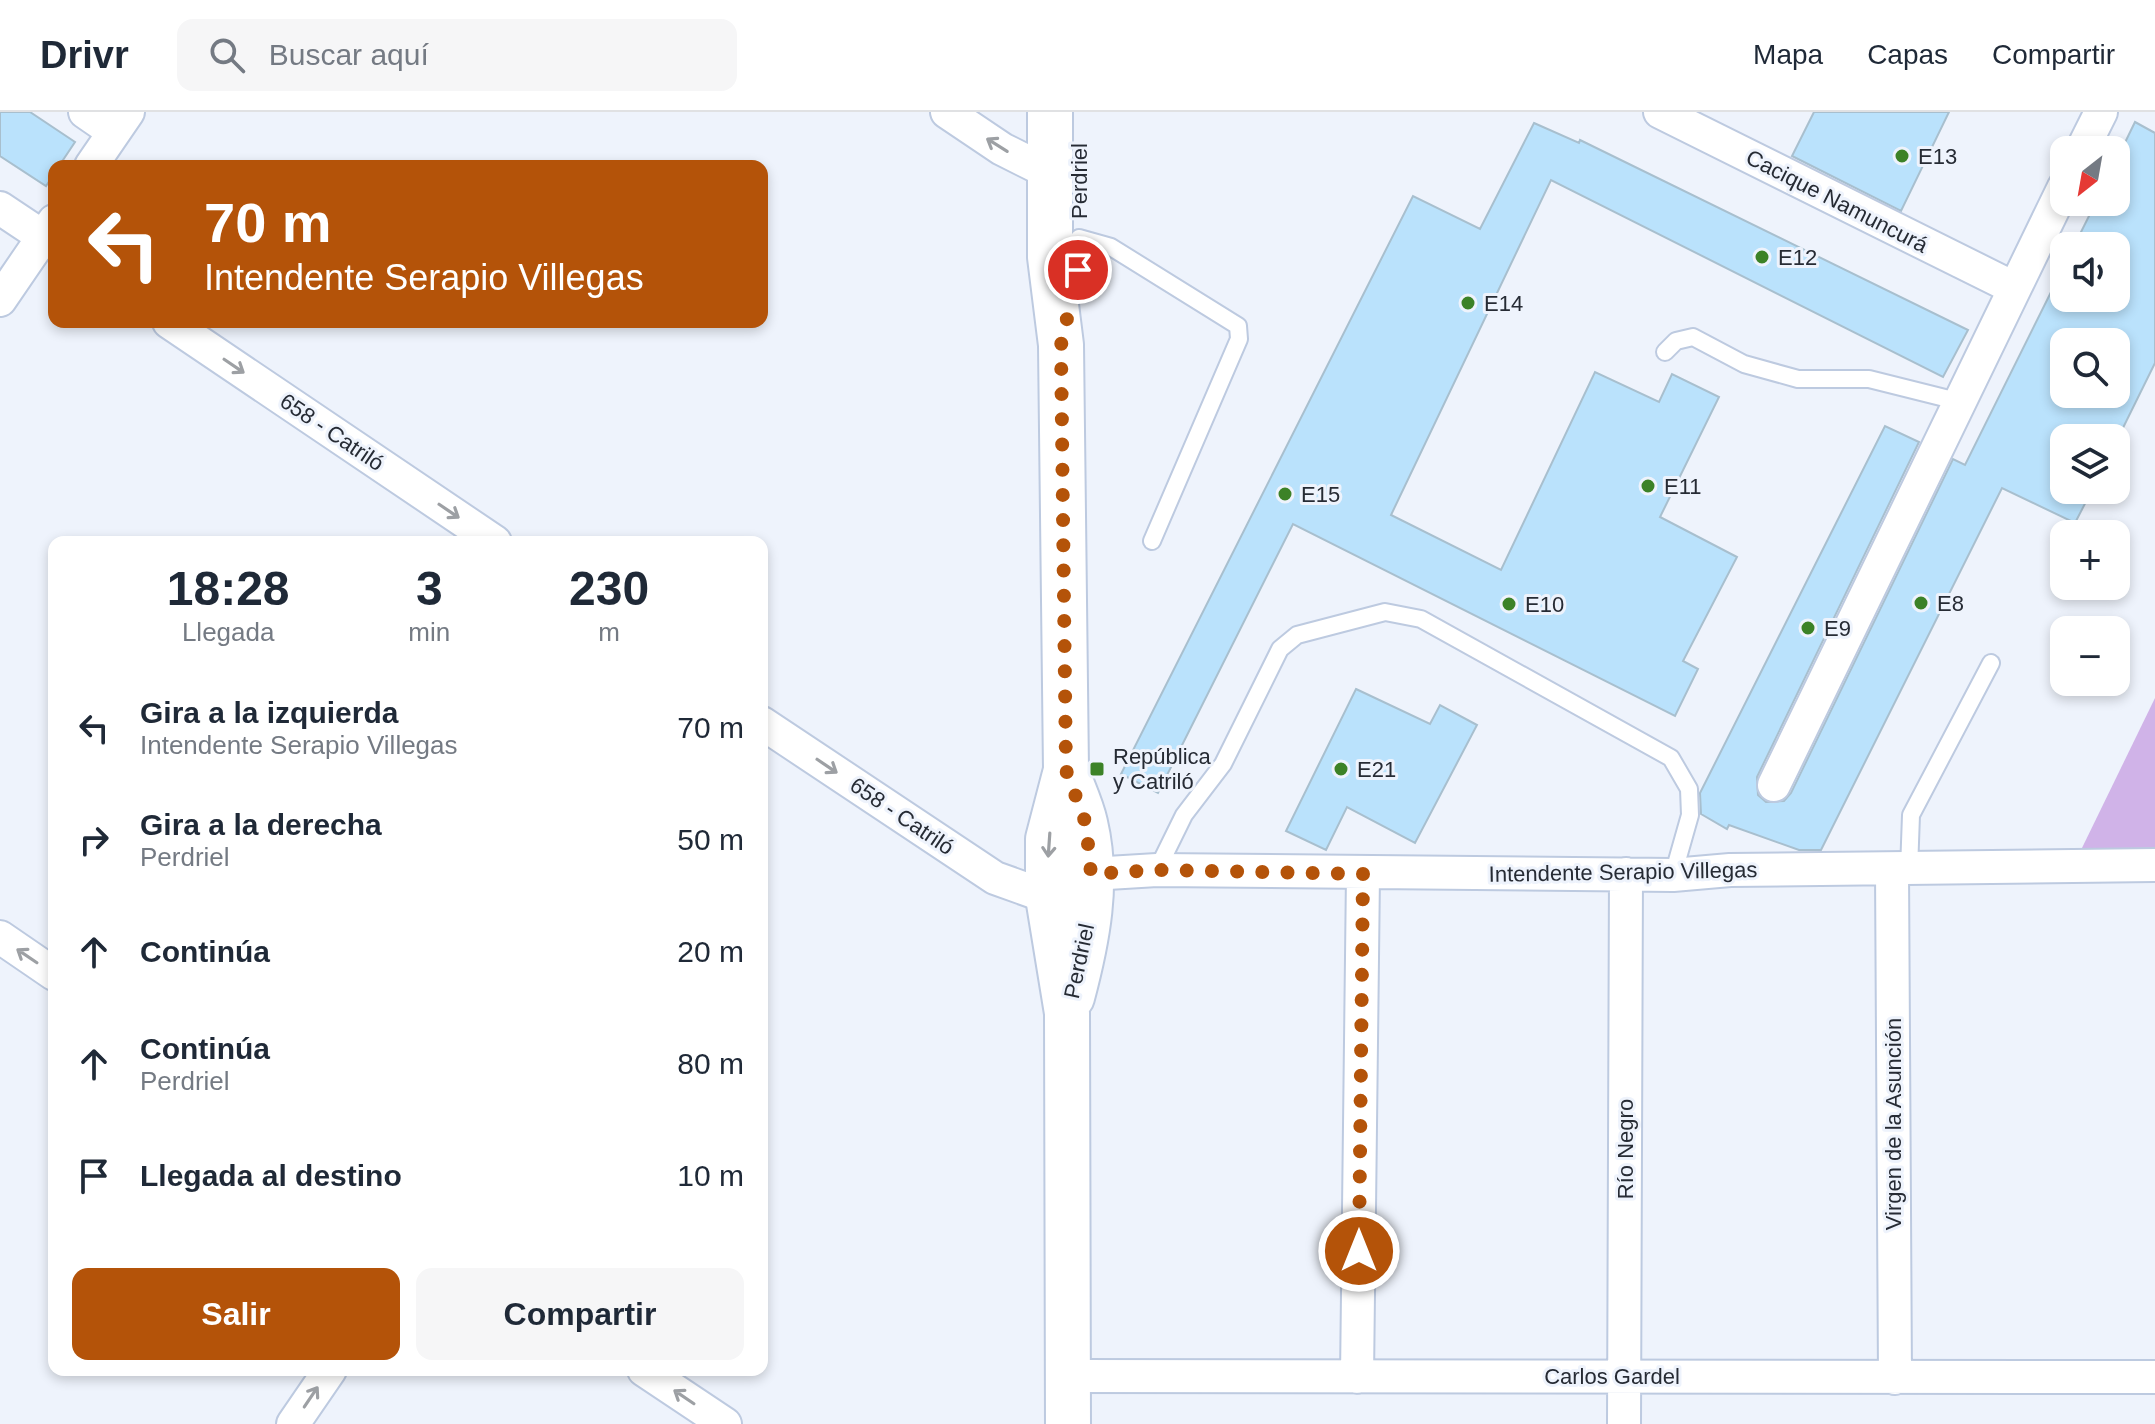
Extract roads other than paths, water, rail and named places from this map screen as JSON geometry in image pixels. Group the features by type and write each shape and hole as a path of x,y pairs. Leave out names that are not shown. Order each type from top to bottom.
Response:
{"main road":[{"path":"1050,112 1050,257 1061,345 1066,770 1048,839 1048,897 1067,1013 1068,1424"},
{"name":"Perdriel","path":"1061,345 1078,270 1078,112"},
{"name":"Perdriel","path":"1066,770 1086,824 1091,874 1089,933 1067,1013"}],"street":[{"path":"85,112 121,122 95,160"},
{"path":"947,112 1002,149 1050,173"},
{"name":"Cacique Namuncurá","path":"1660,112 1701,121 2014,288"},
{"path":"2089,136 2101,112"},
{"path":"0,208 48,233"},
{"path":"1774,785 2050,215"},
{"path":"0,300 48,237"},
{"name":"658 - Catriló","path":"178,328 486,536"},
{"name":"658 - Catriló","path":"768,727 995,878 1048,897"},
{"name":"Intendente Serapio Villegas","path":"1091,874 1157,870 1673,875 1730,870 2155,865"},
{"name":"Virgen de la Asunción","path":"1895,1378 1900,870"},
{"path":"1357,1377 1363,874"},
{"name":"Río Negro","path":"1624,1424 1626,874"},
{"path":"0,937 48,970"},
{"path":"293,1424 326,1376"},
{"path":"653,1376 725,1424"},
{"name":"Carlos Gardel","path":"1069,1376 2155,1377"}],"lane":[{"path":"1079,238 1111,247 1238,326 1239,339 1152,541"},
{"path":"1665,352 1676,341 1693,337 1744,364 1798,379 1869,379 1961,402"},
{"path":"1157,870 1184,815 1223,764 1280,649 1297,635 1385,612 1421,619 1671,758 1689,789 1690,815 1673,875"},
{"path":"1900,870 1911,815 1991,663"}],"place":[{"name":"E13","path":"1902,156"},
{"name":"E12","path":"1762,257"},
{"name":"E14","path":"1468,303"},
{"name":"E11","path":"1648,486"},
{"name":"E15","path":"1285,494"},
{"name":"E8","path":"1921,603"},
{"name":"E10","path":"1509,604"},
{"name":"E9","path":"1808,628"},
{"name":"República y Catriló","path":"1097,769"},
{"name":"E21","path":"1341,769"}]}
